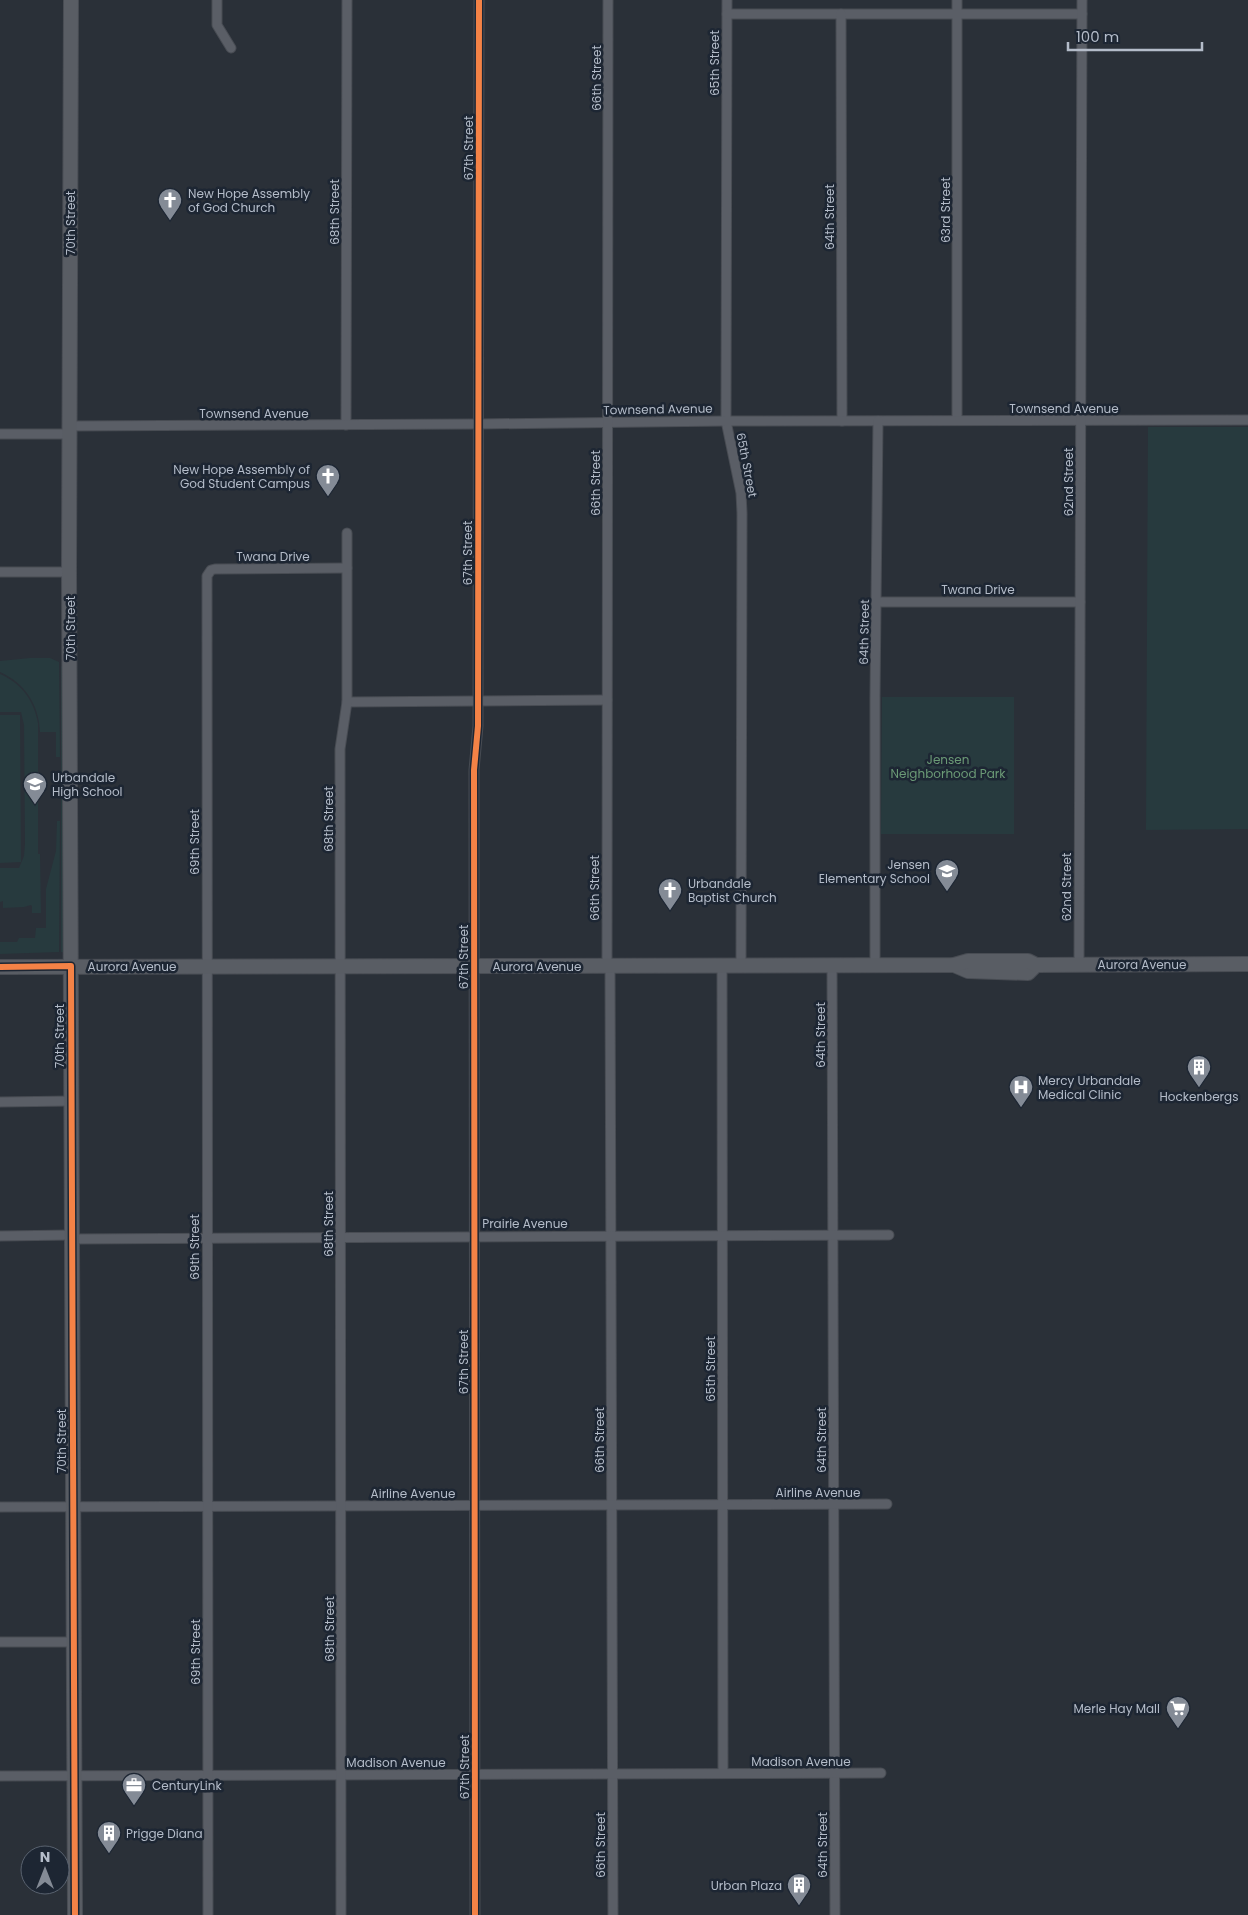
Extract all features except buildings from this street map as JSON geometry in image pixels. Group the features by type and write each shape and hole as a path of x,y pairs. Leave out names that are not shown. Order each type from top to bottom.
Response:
{"main road":[{"name":"70th Street","path":"70,0 69,572 74,1915"},
{"name":"Aurora Avenue","path":"0,967 954,965 968,971 1028,973 1036,965 1248,964"}],"street":[{"path":"216,0 217,25 231,48"},
{"name":"68th Street","path":"346,425 347,0"},
{"name":"67th Street","path":"475,1915 474,770 478,726 479,0"},
{"name":"66th Street","path":"608,0 607,700 613,1915"},
{"name":"65th Street","path":"727,0 726,421 739,483 742,513 741,965"},
{"name":"63rd Street","path":"957,0 957,420"},
{"name":"62nd Street","path":"1079,965 1082,0"},
{"path":"727,14 1082,14"},
{"name":"64th Street","path":"841,14 842,420"},
{"name":"64th Street","path":"875,965 878,420"},
{"name":"Townsend Avenue","path":"0,434 69,430 608,422 1248,420"},
{"name":"68th Street","path":"342,1915 340,749 347,702 347,533"},
{"name":"Twana Drive","path":"207,579 208,572 215,569 347,568"},
{"path":"0,572 69,572"},
{"name":"69th Street","path":"207,579 208,1915"},
{"name":"Twana Drive","path":"877,602 1080,602"},
{"path":"347,702 607,700"},
{"name":"65th Street","path":"722,965 723,1774"},
{"name":"64th Street","path":"832,965 835,1915"},
{"path":"0,1102 71,1101"},
{"name":"Prairie Avenue","path":"0,1236 207,1238 888,1235"},
{"name":"Airline Avenue","path":"0,1507 887,1504"},
{"path":"0,1642 73,1642"},
{"name":"Madison Avenue","path":"0,1776 881,1773"}],"green space":[{"path":"1148,427 1248,427 1248,829 1146,830"},
{"path":"50,658 59,662 60,757 56,757 56,732 40,732 37,713 29,696 17,682 0,672 0,661"},
{"path":"62,665 64,952 61,952"},
{"path":"0,674 14,682 25,693 30,700 38,723 38,854 40,854 41,913 32,913 31,905 3,908 3,901 0,902 0,868 19,868 24,856 25,844 24,725 21,712 0,712"},
{"name":"Jensen Neighborhood Park","path":"882,697 1014,697 1014,834 881,834"},
{"path":"0,715 20,715 21,862 0,863"},
{"path":"57,821 60,821 59,952 0,954 0,942 17,942 19,938 35,938 36,928 46,928 46,889 56,851"}],"cycle path":[{"path":"475,1915 474,770 478,726 479,0"},
{"path":"0,967 71,966 75,1915"}],"place":[{"name":"New Hope Assembly of God Church","path":"170,221"},
{"name":"New Hope Assembly of God Student Campus","path":"328,497"},
{"name":"Urbandale High School","path":"35,805"},
{"name":"Jensen Elementary School","path":"947,892"},
{"name":"Urbandale Baptist Church","path":"670,911"},
{"name":"Hockenbergs","path":"1199,1088"},
{"name":"Mercy Urbandale Medical Clinic","path":"1021,1108"},
{"name":"Merle Hay Mall","path":"1178,1729"},
{"name":"CenturyLink","path":"134,1806"},
{"name":"Prigge Diana","path":"109,1854"},
{"name":"Urban Plaza","path":"799,1906"}]}
